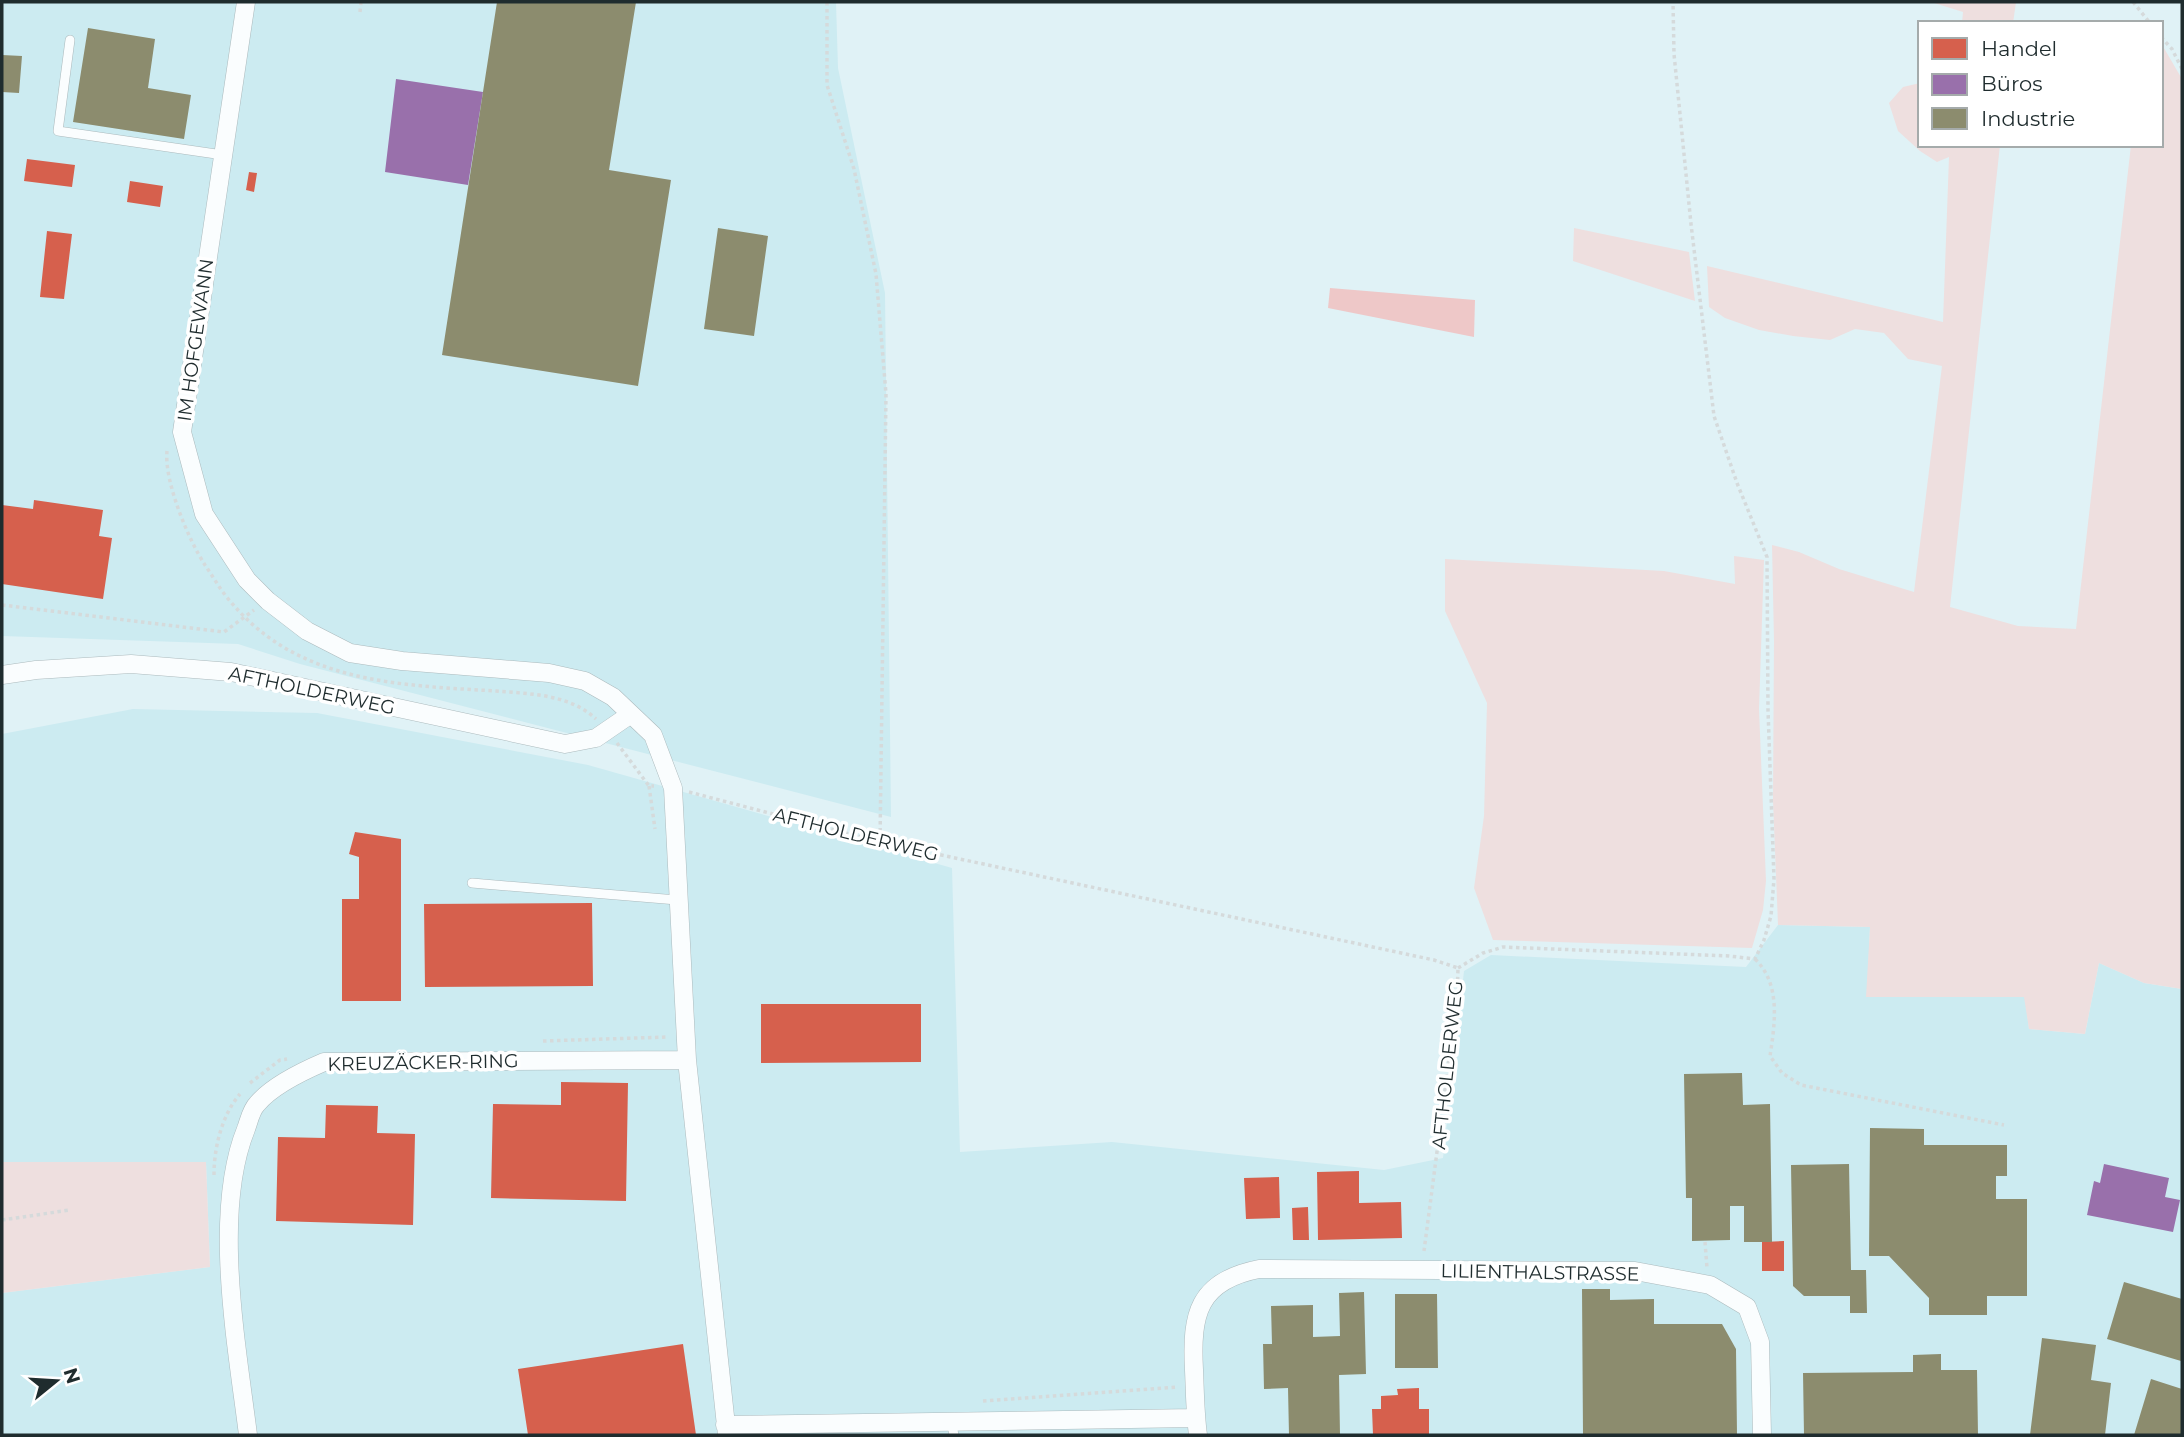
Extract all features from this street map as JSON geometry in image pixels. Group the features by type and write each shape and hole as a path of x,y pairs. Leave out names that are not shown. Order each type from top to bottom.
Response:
{"street":[{"name":"IM HOFGEWANN","path":"246,2 182,432 204,514 247,580 268,601 307,631 350,653 402,661 549,673 585,681 613,697 631,714"},
{"name":"AFTHOLDERWEG","path":"2,675 131,664 231,672 565,744 596,738 631,714"},
{"path":"631,714 653,735 673,788 687,1059 726,1430 1197,1426"},
{"name":"KREUZÄCKER-RING","path":"248,1435 233,1313 228,1209 240,1144 256,1105 296,1074 324,1062 687,1059"},
{"name":"LILIENTHALSTRASSE","path":"1197,1426 1192,1340 1195,1319 1204,1300 1219,1284 1237,1273 1259,1269 1635,1271 1710,1285 1747,1307 1760,1342 1762,1435"}],"lane":[{"path":"70,40 58,131 223,155"},
{"path":"472,883 677,901"}],"path":[{"path":"360,12 361,2"},
{"path":"827,2 828,85 854,169 876,274 886,394 880,842"},
{"path":"1673,2 1674,54 1690,224 1714,415 1737,483 1768,557 1768,723 1774,879 1770,916 1755,960"},
{"path":"2133,2 2148,21"},
{"path":"2163,39 2172,49 2182,69"},
{"name":"AFTHOLDERWEG","path":"168,442 167,456 177,508 196,551 225,596 245,617 284,648 327,668 377,682 547,695 587,711 607,730 649,786 673,788 880,842 1421,957 1458,968 1457,999 1422,1271"},
{"path":"2,605 224,632 268,601"},
{"path":"1458,968 1483,953 1503,947 1729,956 1755,960 1766,970 1773,987 1774,1027 1770,1056 1782,1073 1801,1085 2004,1125"},
{"path":"534,1041 670,1037"},
{"path":"215,1180 214,1154 224,1122 237,1097 256,1076 281,1060 292,1058"},
{"path":"2,1220 70,1210"},
{"path":"1705,1242 1705,1248"}],"shaded area":[{"path":"2,2 836,2 838,68 885,293 891,817 300,664 238,644 2,636"},
{"path":"1931,2 2016,2 2013,21 1962,21 1963,12"},
{"path":"2163,46 2182,79 2182,989 2144,983 2099,963 2085,1034 2029,1029 2024,997 1866,997 1870,927 1778,925 1773,800 1772,545 1914,592 1942,366 1908,359 1884,333 1855,329 1830,340 1759,330 1725,318 1709,307 1707,266 1943,322 1949,157 1937,162 1920,151 1898,131 1889,103 1903,87 1918,83 1918,147 2000,147 1950,607 2018,626 2076,629 2131,147 2163,147"},
{"path":"1574,228 1689,252 1695,301 1573,261"},
{"path":"1330,288 1475,300 1474,337 1328,308"},
{"path":"1734,556 1764,560 1759,709 1766,881 1763,910 1752,948 1493,940 1474,888 1484,816 1487,703 1445,611 1445,559 1664,571 1735,584"},
{"path":"133,709 317,713 588,765 952,868 960,1152 1112,1142 1384,1170 1443,1158 1464,971 1491,955 1746,967 1778,925 1870,927 1867,997 2025,997 2029,1029 2085,1034 2099,963 2144,983 2182,989 2182,1435 2,1435 2,1293 210,1267 206,1162 2,1162 2,734"},
{"path":"2,1162 206,1162 210,1267 2,1293"}],"building: Handel":[{"path":"27,159 75,165 72,187 24,181"},
{"path":"249,172 257,173 254,192 246,190"},
{"path":"130,181 163,186 160,207 127,202"},
{"path":"47,231 72,234 64,299 40,297"},
{"path":"34,500 103,510 99,536 112,538 103,599 2,584 2,505 33,509"},
{"path":"355,832 401,839 401,1001 342,1001 342,899 359,899 359,857 349,854"},
{"path":"592,903 593,986 425,987 424,904"},
{"path":"761,1004 921,1004 921,1062 761,1063"},
{"path":"561,1082 628,1083 626,1201 491,1198 493,1104 561,1105"},
{"path":"326,1105 378,1106 377,1133 415,1134 413,1225 276,1221 278,1137 325,1138"},
{"path":"1359,1171 1359,1203 1401,1202 1402,1238 1318,1240 1317,1172"},
{"path":"1279,1177 1280,1218 1246,1219 1244,1178"},
{"path":"1308,1207 1309,1240 1293,1240 1292,1208"},
{"path":"1784,1241 1784,1271 1762,1271 1762,1242"},
{"path":"683,1344 696,1435 528,1435 518,1369"},
{"path":"1419,1388 1419,1409 1429,1409 1429,1435 1373,1435 1372,1409 1381,1409 1381,1396 1398,1395 1397,1389"}],"building: Büros":[{"path":"396,79 483,92 468,185 385,172"},
{"path":"2104,1164 2169,1178 2165,1197 2180,1200 2173,1232 2087,1215 2094,1181 2100,1183"}],"building: Industrie":[{"path":"497,2 636,2 609,170 671,180 638,386 442,355"},
{"path":"88,28 155,39 148,88 191,95 184,139 73,122"},
{"path":"2,55 22,56 19,93 2,92"},
{"path":"718,228 768,236 754,336 704,329"},
{"path":"1742,1073 1743,1105 1770,1104 1772,1242 1744,1242 1744,1206 1730,1206 1730,1240 1692,1241 1692,1198 1686,1198 1684,1074"},
{"path":"1870,1128 1924,1129 1924,1145 2007,1145 2007,1176 1996,1176 1996,1199 2027,1199 2027,1296 1987,1296 1987,1315 1929,1315 1929,1298 1889,1256 1869,1256"},
{"path":"1849,1164 1851,1270 1866,1270 1867,1313 1850,1313 1850,1296 1804,1296 1793,1286 1791,1165"},
{"path":"2124,1282 2182,1299 2181,1361 2107,1339"},
{"path":"1582,1289 1610,1289 1610,1300 1654,1299 1654,1324 1722,1324 1736,1349 1737,1435 1583,1435"},
{"path":"1364,1292 1366,1374 1339,1375 1340,1435 1289,1435 1288,1388 1264,1389 1263,1344 1272,1344 1271,1306 1313,1305 1313,1337 1340,1336 1339,1293"},
{"path":"1395,1294 1437,1294 1438,1368 1395,1368"},
{"path":"2042,1338 2096,1345 2091,1380 2111,1383 2105,1435 2030,1435"},
{"path":"1941,1354 1941,1370 1977,1370 1978,1435 1804,1435 1803,1373 1913,1372 1913,1355"},
{"path":"2151,1379 2182,1389 2182,1435 2134,1435"}]}
